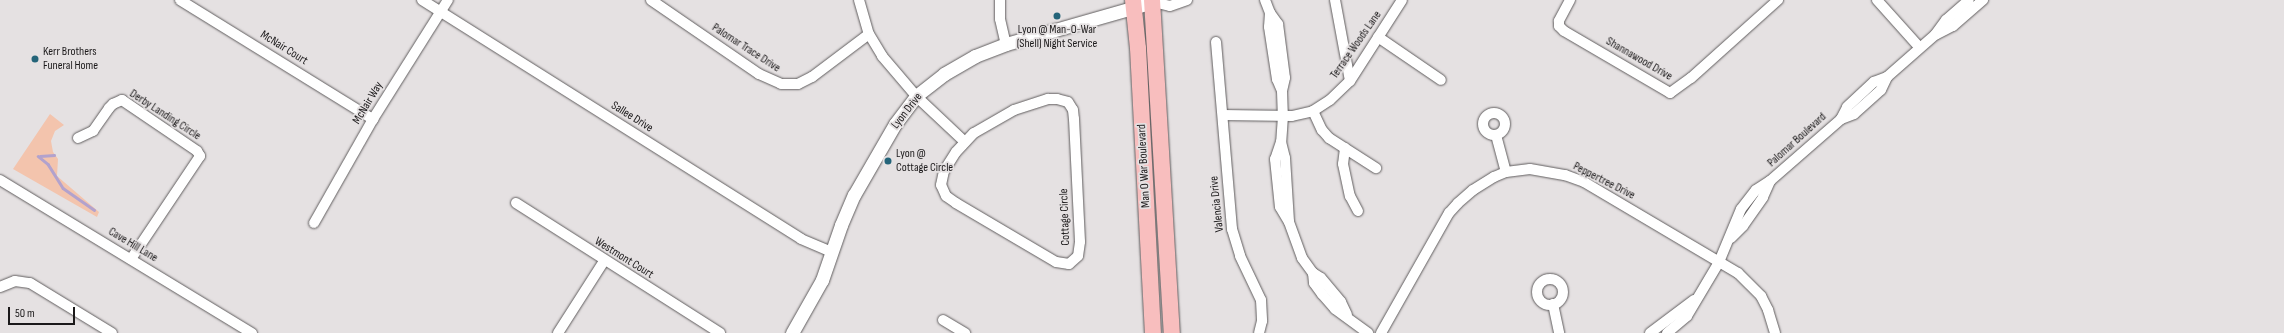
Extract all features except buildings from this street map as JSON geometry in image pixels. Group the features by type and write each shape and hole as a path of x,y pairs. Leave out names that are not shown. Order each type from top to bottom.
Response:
{"main road":[{"name":"Man O War Boulevard","path":"1153,1 1172,333"},
{"name":"Man O War Boulevard","path":"1133,4 1138,48 1153,333"}],"street":[{"name":"McNair Court","path":"180,0 373,119"},
{"name":"Sallee Drive","path":"422,0 801,240 831,252"},
{"name":"McNair Way","path":"314,223 373,119 448,0"},
{"name":"Palomar Trace Drive","path":"652,0 759,74 781,84 798,84 812,77 869,34"},
{"path":"858,0 869,34 894,71 916,96 965,142"},
{"path":"1000,0 1000,19 1006,44"},
{"name":"Lyon Drive","path":"792,333 822,280 846,212 895,124 916,96 959,64 1006,44 1133,4 1153,1 1170,6 1187,0"},
{"path":"1265,0 1270,13 1269,27 1277,79 1282,91 1283,116 1281,142 1275,159 1276,182 1280,207 1289,222 1302,258 1313,273 1321,278 1341,302 1347,315 1368,333"},
{"path":"1335,0 1350,80"},
{"name":"Terrace Woods Lane","path":"1283,116 1313,110 1330,100 1350,80 1402,0"},
{"name":"Shannawood Drive","path":"1570,0 1559,21 1559,26 1564,31 1670,93 1691,78 1778,0"},
{"path":"1877,0 1920,48"},
{"name":"Palomar Boulevard","path":"1667,333 1687,316 1695,298 1719,262 1730,238 1743,226 1763,197 1770,181 1841,119 1854,114 1881,90 1887,77 1935,35 1946,20 1969,0"},
{"name":"Palomar Boulevard","path":"1935,35 1953,26 1982,0"},
{"path":"1378,37 1441,80"},
{"name":"Valencia Drive","path":"1216,42 1232,229 1240,256 1262,300 1262,321 1260,333"},
{"name":"Cottage Circle","path":"1048,99 1057,99 1068,102 1073,110 1074,119 1080,242 1079,252 1073,262 1065,264 1056,262 946,196 941,185 942,176 956,152 965,142 986,125 1014,110 1048,99"},
{"name":"Derby Landing Circle","path":"78,138 93,132 109,108 113,104 122,100 197,150 200,156 131,259"},
{"path":"1313,110 1322,130 1345,148 1376,168"},
{"path":"1223,115 1283,116"},
{"path":"1496,134 1506,172"},
{"path":"1345,148 1343,164 1350,196 1358,211"},
{"name":"Peppertree Drive","path":"1381,333 1449,213 1473,190 1506,172 1516,170 1547,170 1584,182 1738,273 1761,296 1768,310 1775,333"},
{"name":"Cave Hill Lane","path":"0,180 252,333"},
{"name":"Westmont Court","path":"516,203 720,333"},
{"path":"558,333 604,260"},
{"path":"0,287 15,281 30,283 98,329 112,333"},
{"name":"Palomar Boulevard","path":"1650,333 1695,298"},
{"path":"1553,304 1559,333"},
{"path":"943,320 965,333"}],"shaded area":[{"path":"50,114 64,125 55,131 51,141 53,152 58,159 57,176 99,212 97,217 13,169"}],"waterway":[{"path":"40,156 54,155"},
{"path":"38,156 48,164 63,188 94,210"}],"place":[{"name":"Lyon @ Man-O-War (Shell) Night Service","path":"1057,16"},
{"name":"Kerr Brothers Funeral Home","path":"35,59"},
{"name":"Lyon @ Cottage Circle","path":"888,161"}]}
